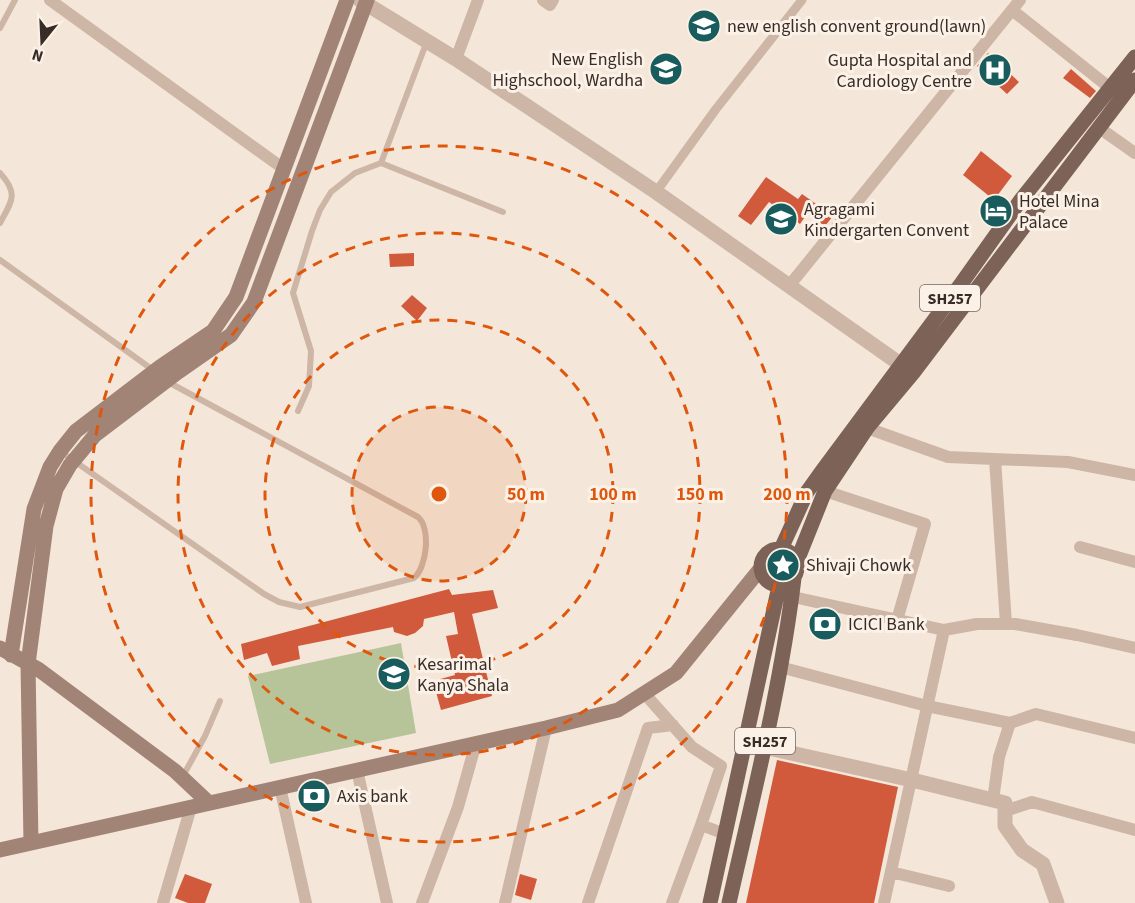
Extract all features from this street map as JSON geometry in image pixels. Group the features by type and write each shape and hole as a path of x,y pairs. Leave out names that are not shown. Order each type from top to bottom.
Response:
{"main road":[{"path":"31,843 28,664 46,526 56,489 74,460 95,435 213,331 236,297 347,0"},
{"path":"209,803 182,778 39,669 5,652 33,509 50,467 76,431 161,376 231,335 254,302 364,1"},
{"name":"SH257","path":"710,903 781,594 794,578 798,567 797,561 825,491 961,284 1020,201 1135,57"},
{"name":"SH257","path":"781,549 815,481 1135,80"},
{"path":"0,850 618,710 676,673 757,573 768,553 781,549 790,552 797,561"},
{"path":"757,573 764,583 781,594"},
{"name":"SH257","path":"729,903 780,667 781,594"}],"street":[{"path":"50,0 284,169"},
{"path":"456,59 477,0"},
{"path":"543,0 550,5 553,0"},
{"path":"656,192 716,109 802,0"},
{"path":"364,1 456,59 656,192 906,369"},
{"path":"789,286 1016,5 1110,88"},
{"path":"1098,127 1135,153"},
{"path":"867,428 948,458 1068,462 1135,476"},
{"path":"995,459 1006,624"},
{"path":"825,491 926,524 897,620"},
{"path":"1080,547 1135,562"},
{"path":"781,594 944,630 977,624 1006,624 1077,634 1135,648"},
{"path":"884,903 944,630"},
{"path":"780,667 927,706 1010,723 1036,714 1135,738"},
{"path":"644,693 692,747 721,766 740,769"},
{"path":"993,800 999,757 1010,723"},
{"path":"588,903 648,728 672,725"},
{"path":"505,903 546,728"},
{"path":"422,903 458,807 476,743"},
{"path":"764,747 1005,803 1005,826 1022,850 1044,864 1057,903"},
{"path":"672,903 721,766"},
{"path":"357,770 387,903"},
{"path":"280,787 306,903"},
{"path":"1005,811 1032,802 1135,830"},
{"path":"168,902 191,807"},
{"path":"701,825 725,834"},
{"path":"891,872 949,886"}],"lane":[{"path":"0,28 15,0"},
{"path":"381,163 427,41"},
{"path":"298,411 309,386 312,360 293,293 312,231 331,192 355,173 381,163 503,212"},
{"path":"0,173 10,184 13,197 0,223"},
{"path":"0,260 161,376 418,517 424,522 426,529 423,565 420,573 414,578 300,607 290,606 264,594 60,451"},
{"path":"182,778 205,736 220,701"}],"green space":[{"path":"401,643 416,733 270,764 248,676"}],"building":[{"path":"988,53 1019,82 1007,94 977,66"},
{"path":"1071,69 1096,91 1090,98 1063,78"},
{"path":"981,151 1012,176 994,200 963,175"},
{"path":"766,177 798,199 802,194 833,216 825,226 807,214 800,224 769,202 751,225 738,216"},
{"path":"414,253 414,266 390,267 389,254"},
{"path":"412,295 427,308 417,321 401,306"},
{"path":"449,589 452,595 493,590 498,608 472,614 492,696 441,710 433,681 455,675 446,636 458,634 454,612 424,619 423,626 407,636 394,632 393,627 298,646 300,659 272,666 267,653 244,660 241,644"},
{"path":"777,760 898,787 874,903 746,903"},
{"path":"185,874 212,884 205,903 188,903 175,898"},
{"path":"520,874 537,879 531,900 515,895"}],"place":[{"name":"new english convent ground(lawn)","path":"704,26"},
{"name":"New English Highschool, Wardha","path":"666,69"},
{"name":"Gupta Hospital and Cardiology Centre","path":"995,70"},
{"name":"Hotel Mina Palace","path":"996,211"},
{"name":"Agragami Kindergarten Convent","path":"781,219"},
{"name":"Shivaji Chowk","path":"783,565"},
{"name":"ICICI Bank","path":"825,624"},
{"name":"Kesarimal Kanya Shala","path":"394,674"},
{"name":"Axis bank","path":"314,796"}]}
